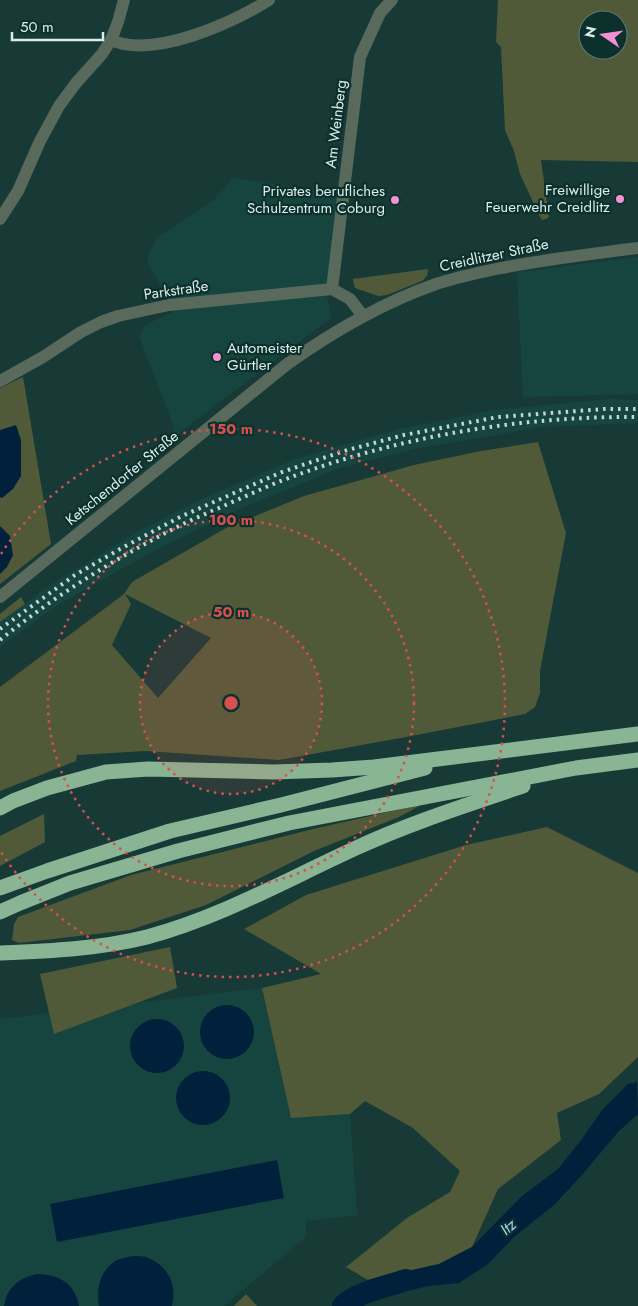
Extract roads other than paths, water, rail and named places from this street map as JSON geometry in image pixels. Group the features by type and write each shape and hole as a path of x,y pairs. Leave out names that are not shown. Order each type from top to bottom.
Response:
{"highway":[{"path":"0,808 47,788 106,772 148,769 274,772 374,767 638,734"},
{"path":"0,888 170,831 282,805 490,752"},
{"path":"0,912 70,883 178,851 289,823 576,768 638,760"},
{"path":"2,953 107,946 147,937 179,927 236,906 357,847 417,822 576,768"}],"street":[{"path":"0,219 18,191 40,141 59,106 76,83 102,54 111,40 124,0"},
{"path":"111,40 120,44 143,46 187,37 215,28 269,0"},
{"name":"Am Weinberg","path":"332,289 360,57 380,13 392,0"},
{"name":"Creidlitzer Straße","path":"363,316 427,287 465,276 527,263 638,248"},
{"path":"332,289 350,299 363,316"},
{"name":"Parkstraße","path":"0,381 81,332 118,316 169,305 332,289"},
{"name":"Ketschendorfer Straße","path":"0,597 286,366 317,343 363,316"}],"water":[{"path":"16,425 21,440 21,476 13,489 2,498 0,497 0,430"},
{"path":"0,526 10,536 13,555 7,567 0,574"},
{"path":"222,1005 232,1005 242,1009 250,1017 254,1032 250,1047 242,1055 232,1059 222,1059 212,1055 204,1047 200,1037 200,1027 204,1017 212,1009"},
{"path":"152,1019 162,1019 172,1023 180,1031 184,1046 180,1061 172,1069 162,1073 152,1073 142,1069 134,1061 130,1051 130,1041 134,1031 142,1023"},
{"path":"198,1071 208,1071 218,1075 226,1083 230,1098 226,1113 218,1121 208,1125 198,1125 188,1121 180,1113 176,1103 176,1093 180,1083 188,1075"},
{"path":"637,1082 638,1114 618,1132 554,1205 515,1236 488,1264 459,1283 428,1286 382,1297 368,1280 439,1264 472,1247 522,1196 558,1169 603,1109 628,1084"},
{"path":"277,1160 284,1198 57,1242 50,1204"},
{"path":"133,1256 148,1258 166,1271 172,1284 172,1306 99,1306 98,1293 103,1274 117,1260"},
{"path":"37,1274 52,1276 64,1281 73,1291 79,1306 4,1306 8,1294 15,1284"}],"waterway":[{"name":"Itz","path":"343,1306 355,1297 406,1280"}],"railway":[{"path":"0,629 75,575 120,549 182,516 282,472 344,451 404,435 498,417 604,409 638,409"},
{"path":"0,640 66,591 112,562 160,536 191,520 272,485 328,464 371,451 415,441 504,425 548,420 638,417"}],"place":[{"name":"Freiwillige Feuerwehr Creidlitz","path":"620,199"},
{"name":"Privates berufliches Schulzentrum Coburg","path":"395,200"},
{"name":"Automeister Gürtler","path":"217,357"}]}
